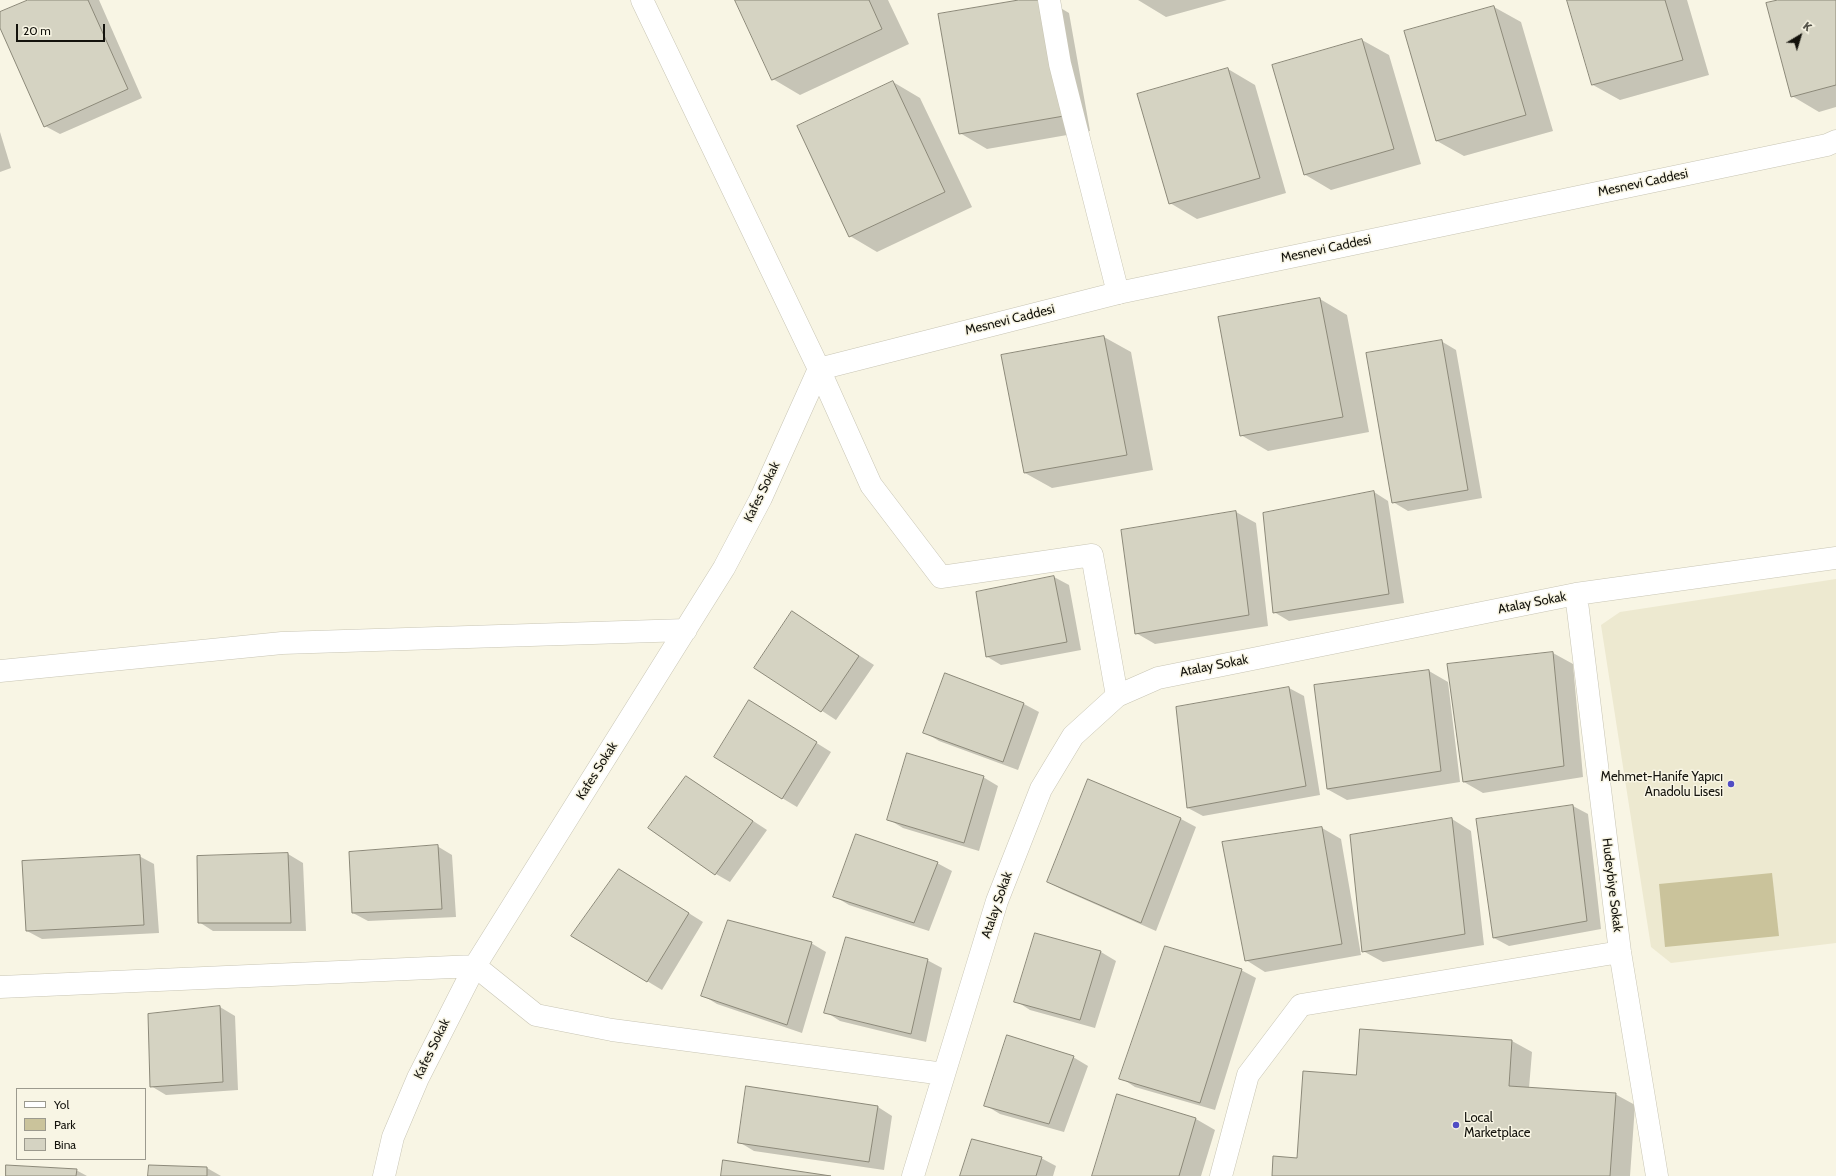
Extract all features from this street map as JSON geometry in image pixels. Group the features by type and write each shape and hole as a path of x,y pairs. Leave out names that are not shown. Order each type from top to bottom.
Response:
{"street":[{"path":"642,0 819,369 870,485 941,577 1092,555 1117,696"},
{"path":"1049,0 1060,64 1118,292"},
{"name":"Mesnevi Caddesi","path":"819,369 1118,292 1833,144"},
{"name":"Kafes Sokak","path":"384,1176 393,1137 418,1078 475,966 724,568 761,498 819,369"},
{"name":"Atalay Sokak","path":"913,1176 997,901 1041,789 1073,736 1117,696 1158,678 1576,594 1836,558"},
{"name":"Hudeybiye Sokak","path":"1576,594 1620,952 1657,1176"},
{"path":"0,671 282,642 686,630"},
{"path":"1220,1176 1248,1075 1301,1005 1620,952"},
{"path":"0,987 475,966 536,1015 612,1030 944,1074"}],"shaded area":[{"name":"Mehmet-Hanife Yapıcı Anadolu Lisesi","path":"1836,579 1836,943 1671,963 1651,947 1601,625 1620,612"}],"green space":[{"path":"1772,873 1779,936 1665,947 1659,884"}],"building":[{"path":"28,0 88,0 128,89 44,127 0,28 0,12"},
{"path":"735,0 869,0 882,29 772,80"},
{"path":"1019,0 1043,0 1064,116 959,134 938,14"},
{"path":"1567,0 1665,0 1683,60 1592,85"},
{"path":"1778,0 1836,0 1836,85 1791,97 1766,3"},
{"path":"1494,6 1526,115 1436,141 1404,31"},
{"path":"1362,39 1394,149 1304,175 1272,65"},
{"path":"1228,68 1260,178 1169,204 1137,94"},
{"path":"893,81 945,192 849,237 797,126"},
{"path":"1320,298 1343,417 1240,436 1218,317"},
{"path":"1104,336 1127,455 1024,473 1001,355"},
{"path":"1442,340 1468,490 1392,503 1366,353"},
{"path":"1374,491 1389,594 1273,613 1263,513"},
{"path":"1236,511 1249,615 1135,634 1121,530"},
{"path":"1054,576 1067,642 986,657 976,592"},
{"path":"792,611 859,656 821,712 754,668"},
{"path":"1553,652 1564,766 1463,782 1447,664"},
{"path":"1429,670 1441,771 1327,789 1314,685"},
{"path":"945,673 1024,703 1003,762 923,733"},
{"path":"1289,687 1306,786 1187,808 1176,707"},
{"path":"749,700 817,742 782,799 714,757"},
{"path":"907,753 984,776 964,843 887,820"},
{"path":"686,776 753,821 715,875 648,828"},
{"path":"1088,779 1181,818 1141,923 1047,882"},
{"path":"1573,805 1587,921 1493,938 1476,819"},
{"path":"1452,818 1465,934 1362,952 1350,835"},
{"path":"1322,827 1342,944 1245,961 1222,842"},
{"path":"856,834 938,862 914,923 833,897"},
{"path":"438,845 442,909 352,913 349,852"},
{"path":"288,853 291,923 198,923 197,856"},
{"path":"140,855 144,925 26,931 22,861"},
{"path":"619,869 689,913 647,982 571,936"},
{"path":"728,920 812,942 787,1025 701,996"},
{"path":"1035,933 1101,951 1080,1020 1014,1002"},
{"path":"846,937 928,959 911,1034 824,1013"},
{"path":"1165,946 1242,969 1200,1103 1119,1079"},
{"path":"220,1006 223,1082 150,1087 148,1014"},
{"name":"Local Marketplace","path":"1360,1029 1512,1040 1509,1086 1616,1093 1610,1176 1272,1176 1273,1156 1297,1158 1303,1071 1356,1075"},
{"path":"1007,1035 1074,1056 1049,1124 984,1106"},
{"path":"746,1086 878,1106 869,1162 738,1143"},
{"path":"1117,1094 1196,1118 1179,1176 1092,1176"},
{"path":"972,1139 1042,1157 1036,1176 960,1176"},
{"path":"723,1160 831,1176 721,1176"},
{"path":"6,1165 77,1169 76,1176 6,1176"},
{"path":"149,1165 207,1167 207,1176 148,1176"}],"place":[{"name":"Mehmet-Hanife Yapıcı Anadolu Lisesi","path":"1731,784"},
{"name":"Local Marketplace","path":"1456,1125"}]}
